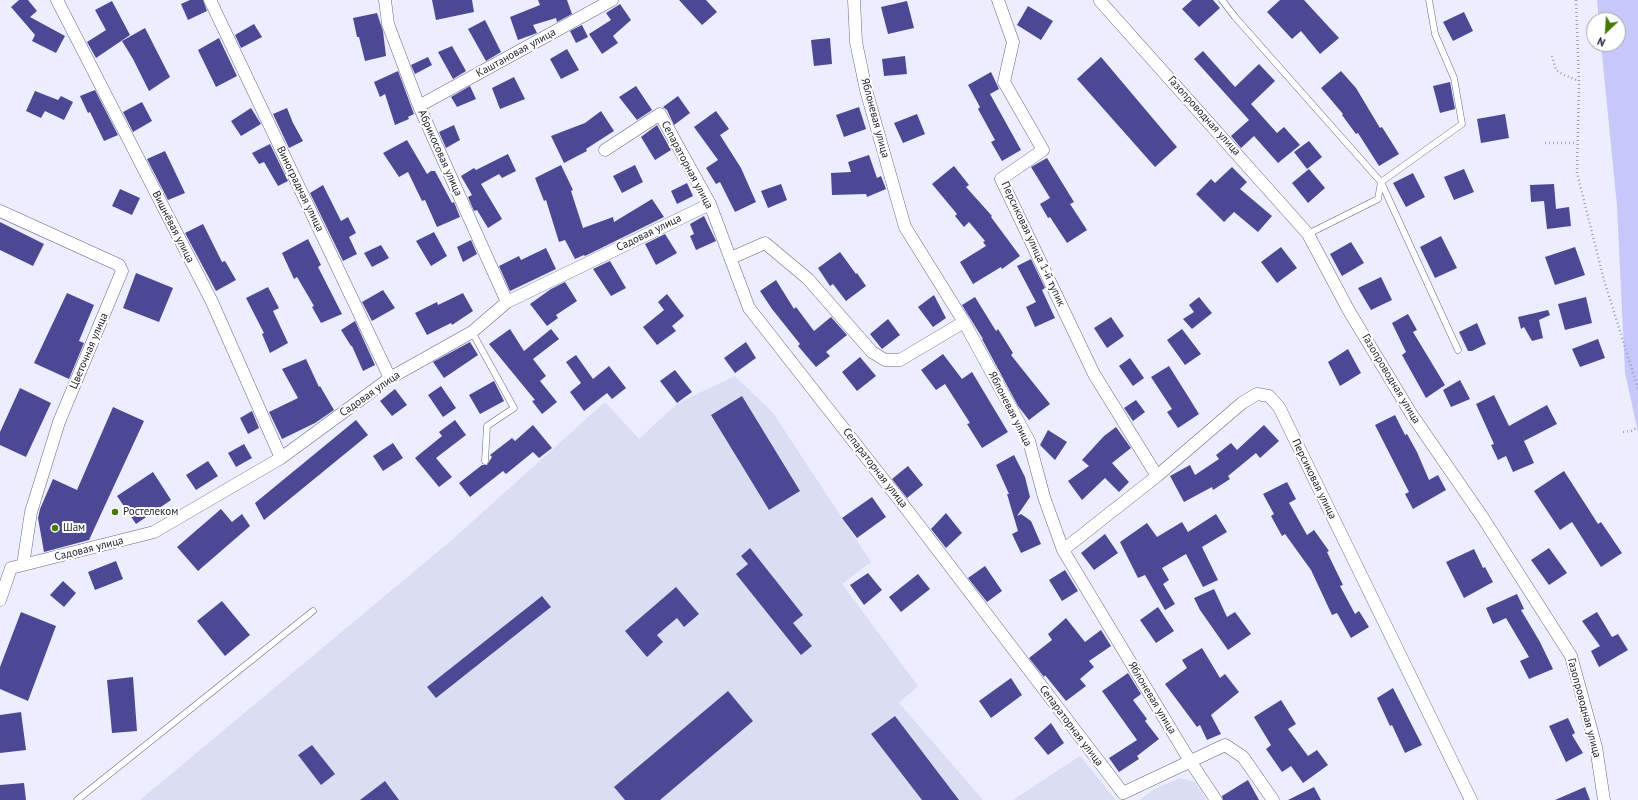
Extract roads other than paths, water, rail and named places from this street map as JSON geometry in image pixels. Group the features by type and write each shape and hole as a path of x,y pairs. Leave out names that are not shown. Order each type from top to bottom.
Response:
{"street":[{"name":"Вишнёвая улица","path":"57,0 212,302 281,458"},
{"name":"Виноградная улица","path":"210,0 390,378"},
{"name":"Абрикосовая улица","path":"385,0 388,24 419,106 507,302"},
{"name":"Каштановая улица","path":"419,106 612,0"},
{"name":"Яблоневая улица","path":"854,0 856,42 866,90 905,227 964,322 1029,441 1044,497 1063,550 1190,761 1216,800"},
{"name":"Персиковая улица 1-й тупик","path":"998,0 1013,42 1004,82 1043,150 1001,179 1094,374 1157,476"},
{"name":"Газопроводная улица","path":"1100,1 1308,234 1349,311 1410,412 1483,518 1571,656 1596,747 1604,800"},
{"name":"Сепараторная улица","path":"605,150 660,114 710,204 749,308 898,498 1123,793 1190,761"},
{"name":"Садовая улица","path":"23,565 154,532 281,458 390,378 472,332 507,302 710,204"},
{"name":"Цветочная улица","path":"0,211 119,265 122,271 59,422 31,512 23,565"},
{"path":"731,258 765,243 808,279 872,352 885,360 900,360 964,322"},
{"name":"Персиковая улица","path":"1063,550 1157,476 1242,402 1256,394 1269,396 1279,407 1470,800"},
{"path":"0,600 11,568 23,565"},
{"path":"1190,761 1225,745 1243,757 1273,800"}],"lane":[{"path":"1222,0 1235,17 1381,182 1458,350"},
{"path":"1308,234 1378,200 1381,182 1462,124 1454,78 1436,34 1429,0"},
{"path":"472,332 514,408 487,426 485,461"},
{"path":"77,800 312,611"}],"place":[{"name":"Ростелеком","path":"115,512"},
{"name":"Шам","path":"55,528"}]}
